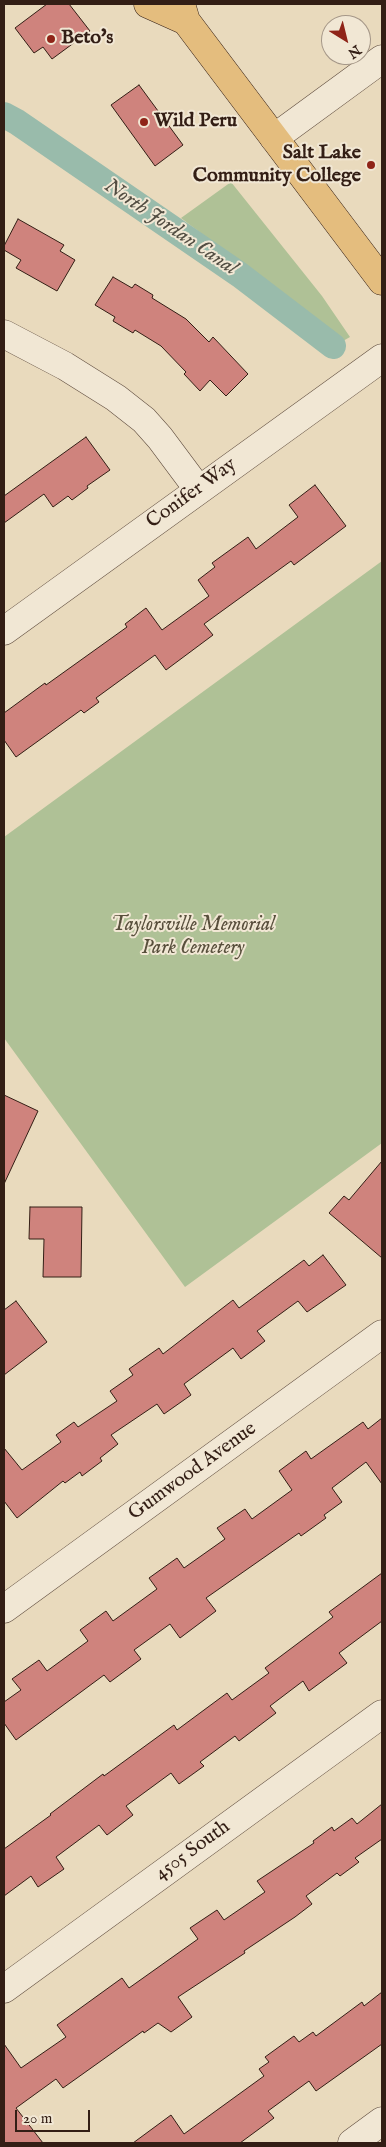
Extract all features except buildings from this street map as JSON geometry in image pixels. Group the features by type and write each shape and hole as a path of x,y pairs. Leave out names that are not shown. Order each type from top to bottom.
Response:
{"main road":[{"path":"148,4 184,12 274,138 382,281"}],"street":[{"path":"274,138 382,59"},
{"path":"4,334 65,366 116,398 149,426 198,489"},
{"name":"Conifer Way","path":"4,631 198,489 382,358"},
{"name":"Gumwood Avenue","path":"4,1609 382,1334"},
{"name":"4505 South","path":"4,1989 382,1714"},
{"path":"352,2143 382,2121"}],"green space":[{"path":"231,182 322,296 350,337 343,341 181,218"},
{"name":"Taylorsville Memorial Park Cemetery","path":"382,561 382,1143 185,1287 4,1038 4,837"}],"waterway":[{"name":"North Jordan Canal","path":"4,115 17,122 240,275 333,346"}],"place":[{"name":"Beto's","path":"51,39"},
{"name":"Wild Peru","path":"144,122"},
{"name":"Salt Lake Community College","path":"371,165"}]}
